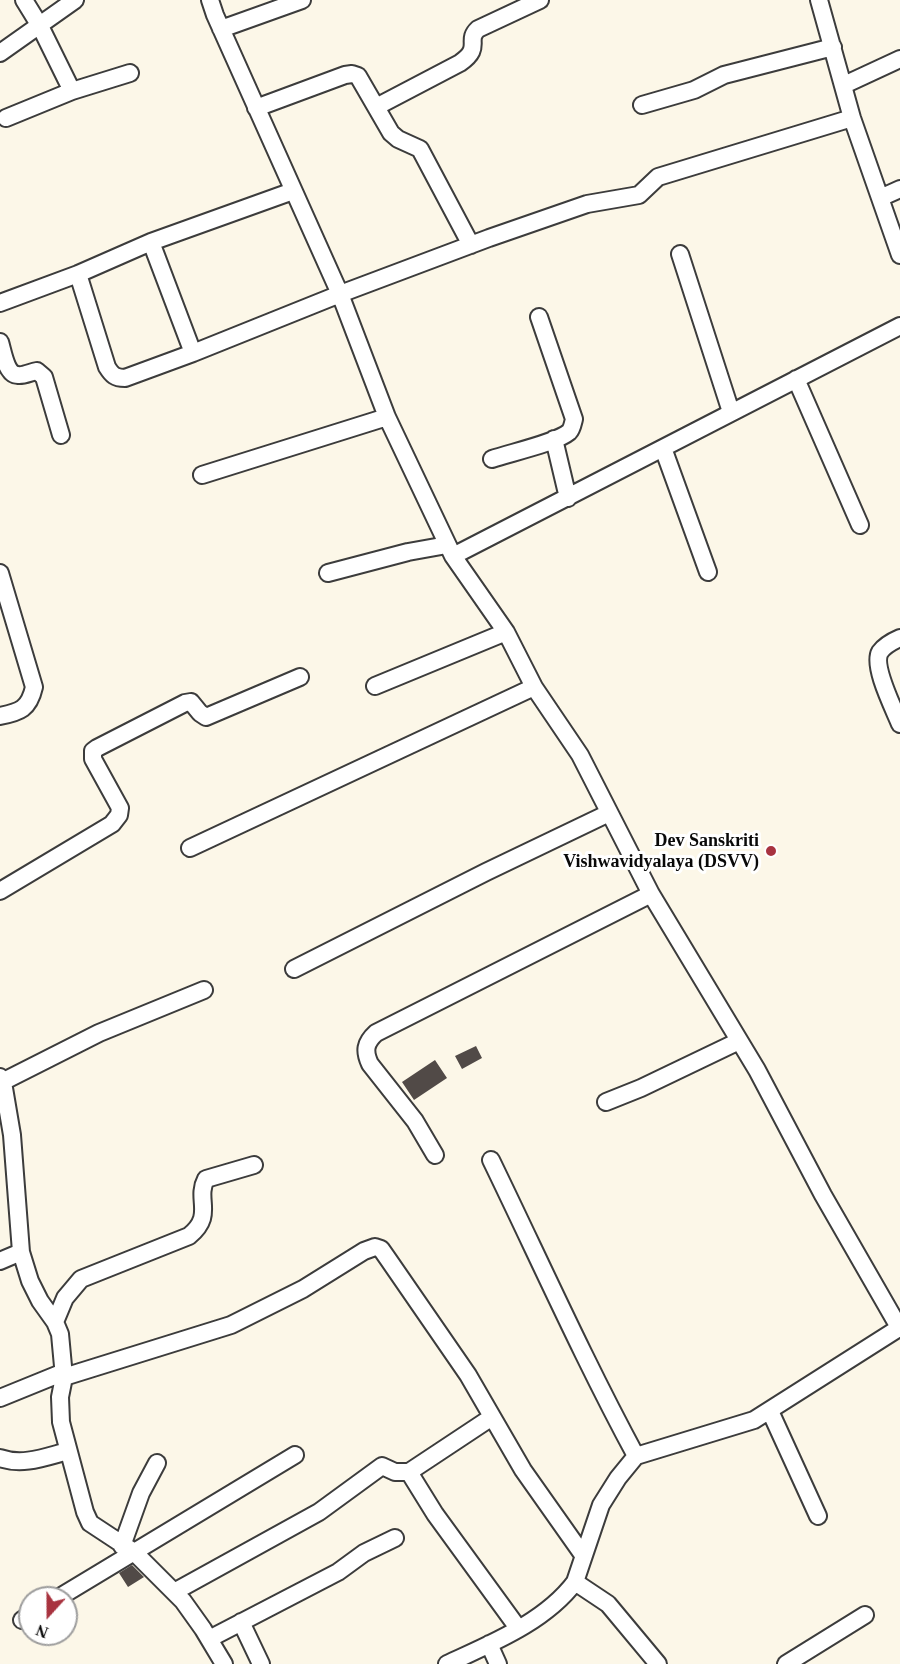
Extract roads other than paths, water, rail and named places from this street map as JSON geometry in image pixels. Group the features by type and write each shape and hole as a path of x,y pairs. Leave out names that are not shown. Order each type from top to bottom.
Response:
{"street":[{"path":"24,0 40,26 72,91"},
{"path":"0,53 75,0"},
{"path":"210,0 340,294 387,417 450,550 506,632 534,687 580,755 651,894 757,1070 823,1195 899,1328 754,1420 636,1456 618,1478 601,1505 582,1555 575,1582 557,1602 518,1628 447,1664"},
{"path":"221,29 302,0"},
{"path":"376,107 460,63 472,53 473,36 478,29 540,0"},
{"path":"819,0 852,118 900,255"},
{"path":"642,105 694,90 724,75 833,47"},
{"path":"844,85 900,59"},
{"path":"6,118 72,91 130,73"},
{"path":"256,108 352,74 358,76 391,133 398,139 420,149 471,245"},
{"path":"78,274 106,367 117,378 125,378 471,245 587,204 639,195 658,177 852,118"},
{"path":"880,198 900,189"},
{"path":"0,303 78,274 151,242 293,191"},
{"path":"151,242 193,353"},
{"path":"680,254 731,412"},
{"path":"492,459 554,439 568,432 574,419 538,317"},
{"path":"328,573 408,552 450,550 568,498 900,326"},
{"path":"0,342 8,366 14,374 17,376 37,371 44,377 61,435"},
{"path":"796,379 860,525"},
{"path":"202,475 387,417"},
{"path":"554,439 568,498"},
{"path":"663,448 708,572"},
{"path":"0,573 34,687 32,698 27,706 20,711 0,716"},
{"path":"375,686 506,632"},
{"path":"900,638 888,643 880,652 877,662 900,724"},
{"path":"0,891 117,819 120,808 92,756 93,751 97,748 185,703 191,702 206,717 300,677"},
{"path":"190,848 534,687"},
{"path":"294,969 609,813"},
{"path":"435,1155 415,1121 370,1064 366,1055 369,1040 376,1034 651,894"},
{"path":"204,990 99,1033 1,1080 12,1135 21,1252 35,1291 60,1334 64,1375 59,1412 85,1512 90,1523 128,1549 174,1592 194,1615 224,1664"},
{"path":"606,1102 641,1088 739,1041"},
{"path":"491,1160 600,1390 636,1456"},
{"path":"55,1322 65,1298 81,1279 189,1236 196,1230 204,1214 203,1187 206,1179 254,1165"},
{"path":"0,1398 64,1375 231,1325 303,1289 364,1251 375,1247 381,1250 388,1259 468,1375 529,1478 582,1555"},
{"path":"0,1261 21,1252"},
{"path":"770,1411 818,1516"},
{"path":"174,1592 319,1512 382,1466 395,1472 409,1472 492,1418"},
{"path":"0,1458 23,1462 68,1451"},
{"path":"75,1586 128,1549 229,1497 296,1455"},
{"path":"128,1549 141,1492 157,1463"},
{"path":"409,1472 435,1514 518,1628"},
{"path":"209,1639 338,1572 364,1553 395,1538"},
{"path":"575,1582 608,1604 658,1664"},
{"path":"786,1664 865,1615"},
{"path":"241,1622 261,1664"},
{"path":"489,1644 498,1664"}],"place":[{"name":"Dev Sanskriti Vishwavidyalaya (DSVV)","path":"771,851"}]}
